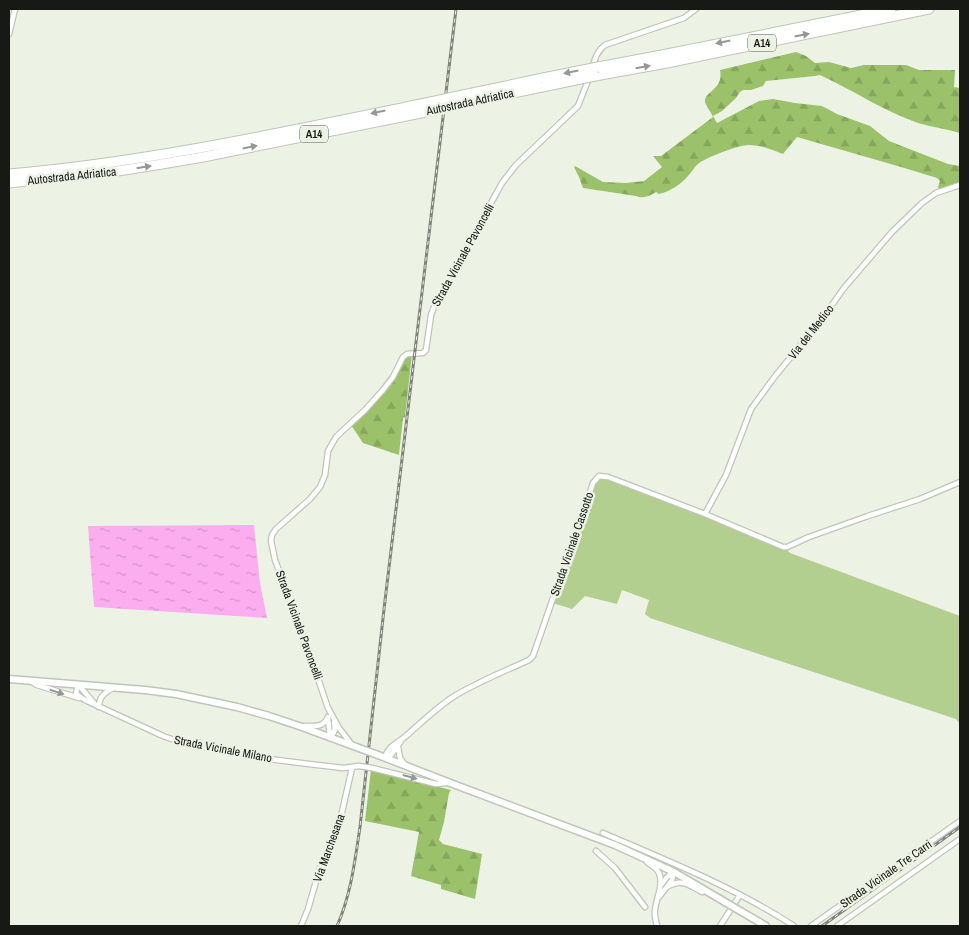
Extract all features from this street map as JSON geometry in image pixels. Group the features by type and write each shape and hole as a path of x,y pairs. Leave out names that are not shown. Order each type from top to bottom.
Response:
{"highway":[{"name":"Autostrada Adriatica","path":"9,182 118,171 163,160 426,107 461,104 598,66 891,9"},
{"name":"Autostrada Adriatica","path":"426,107 463,95 595,76 929,9"},
{"name":"Autostrada Adriatica","path":"9,174 163,160"}],"main road":[{"path":"9,679 176,694 237,707 298,725 601,839 636,854 674,872 766,926"}],"street":[{"path":"9,34 15,9"},
{"name":"Strada Vicinale Pavoncelli","path":"356,747 334,720 328,708 275,560 271,541 272,535 320,487 325,476 328,451 336,437 383,390 405,355 422,353 426,350 434,307 502,183 516,165 578,106 599,50 609,44 684,18 696,9"},
{"name":"Via del Medico","path":"705,514 726,475 751,409 776,375 822,319 844,288 892,232 922,203 936,193 960,185"},
{"name":"Strada Vicinale Cassotto","path":"403,738 452,698 484,680 529,660 532,656 593,483 597,477 608,477 705,514 783,548 809,537 920,499 960,482"},
{"name":"Strada Vicinale Milano","path":"30,680 37,685 85,700 182,743 261,758 352,768"},
{"path":"79,685 76,693 85,700"},
{"path":"79,685 92,702 99,707"},
{"path":"99,707 102,695 113,688"},
{"name":"Strada Vicinale Pavoncelli","path":"328,708 330,737"},
{"path":"298,725 321,726 328,717"},
{"path":"330,737 335,730 334,720"},
{"path":"385,757 391,755 403,738"},
{"path":"385,757 389,749 403,738"},
{"path":"400,743 398,750 400,758 406,766"},
{"path":"352,768 358,766 372,768 436,784 448,782"},
{"name":"Via Marchesana","path":"301,926 319,871 340,821 352,768"},
{"name":"Strada Vicinale Tre Carri","path":"811,926 960,821"},
{"path":"603,833 740,895 794,926"},
{"path":"837,926 960,839"},
{"path":"596,851 615,868 645,907"},
{"path":"636,854 658,871 661,881 654,914 657,926"},
{"path":"659,889 667,877 674,872"},
{"path":"656,902 672,880 674,872"},
{"path":"667,886 675,882 683,882 706,894 715,896"},
{"path":"720,926 740,895"}],"green space":[{"path":"796,52 806,56 815,63 829,62 851,68 864,65 906,65 919,70 955,70 954,87 960,88 960,133 905,118 820,75 766,81 763,86 751,90 743,90 722,111 713,116 717,123 759,101 773,99 822,106 837,114 870,126 889,141 948,164 960,166 960,182 939,189 940,181 937,178 797,137 783,154 762,147 745,145 715,155 698,164 678,185 659,194 656,192 649,196 641,197 583,188 575,166 603,182 626,183 644,181 662,167 653,156 661,156 713,117 705,102 707,95 719,82 720,70"},
{"path":"412,354 399,455 363,443 351,425 368,407 405,357"},
{"path":"605,477 768,542 789,547 788,551 790,553 960,616 960,724 956,719 650,618 645,614 649,600 622,590 617,604 585,596 572,609 553,603 595,482"},
{"path":"371,770 451,790 439,840 443,844 482,854 475,899 441,889 441,885 411,876 419,832 365,821"}],"water":[{"path":"254,525 260,583 267,618 94,607 88,526"}],"railway":[{"path":"337,926 349,890 360,827 384,609 456,9"},
{"path":"822,926 960,827"}]}
